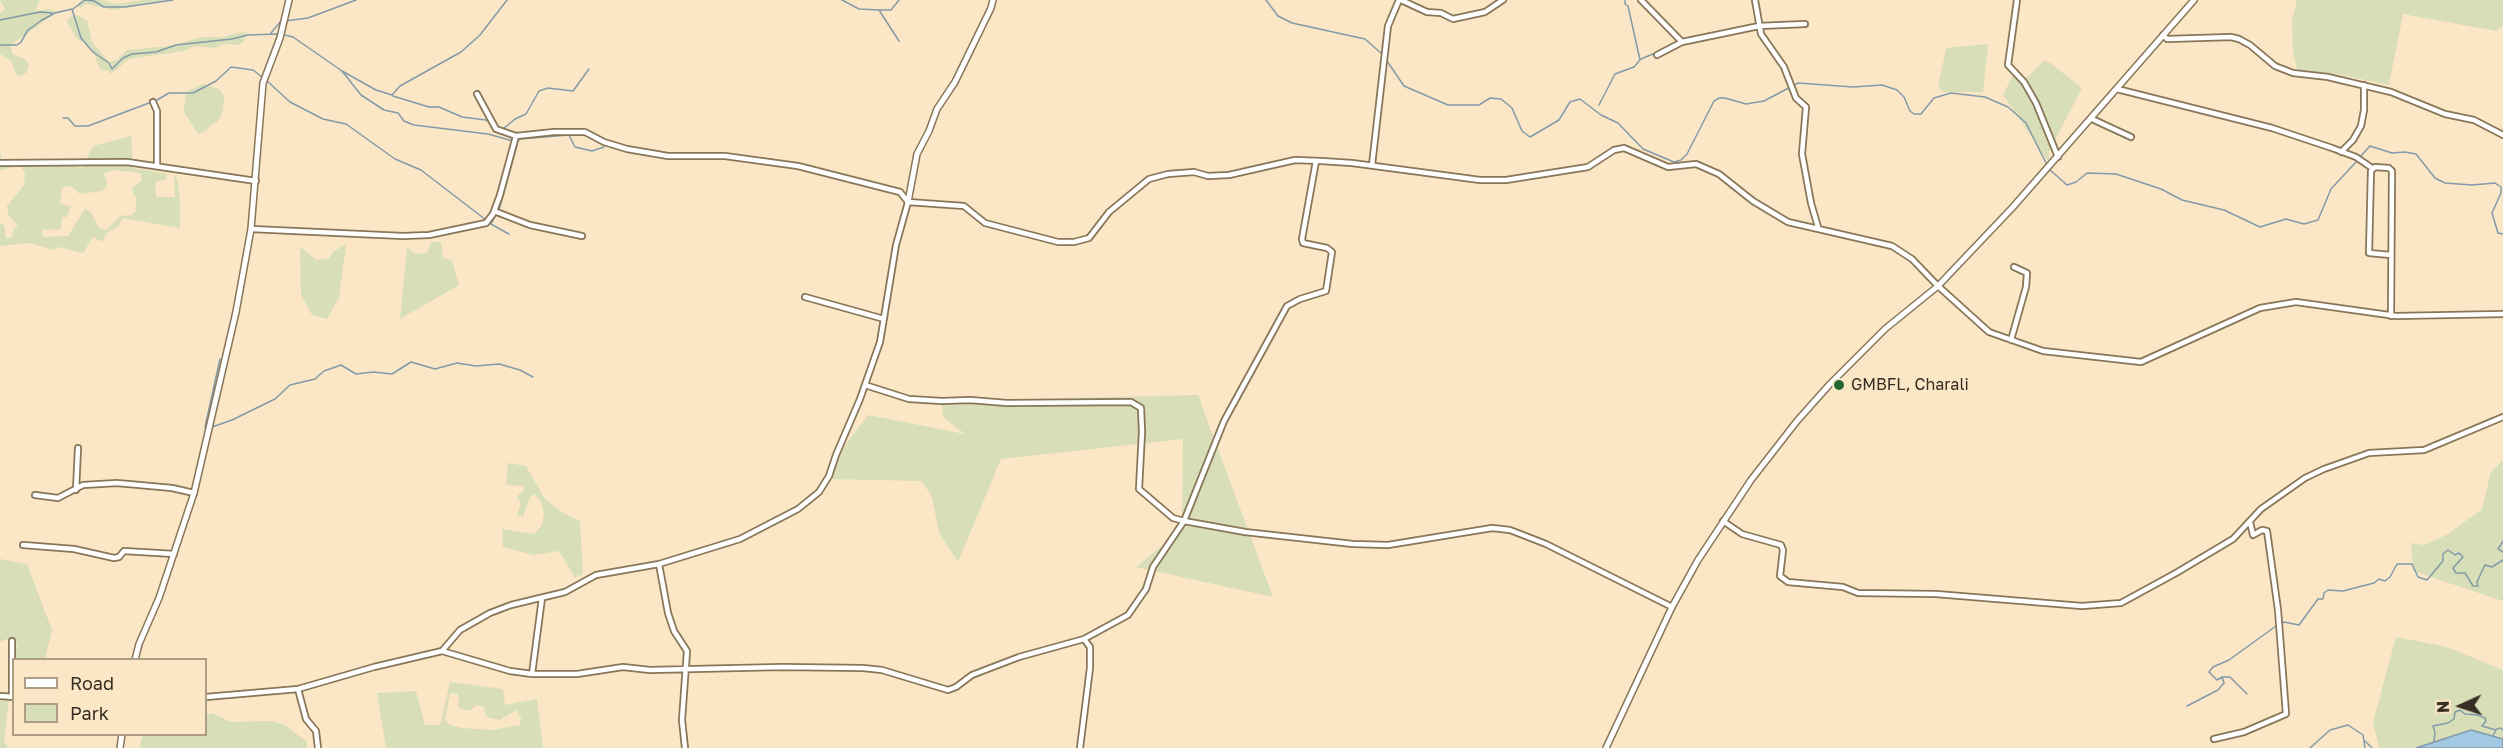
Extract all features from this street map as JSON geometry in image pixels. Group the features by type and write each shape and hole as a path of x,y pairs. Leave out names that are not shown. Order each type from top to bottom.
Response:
{"street":[{"path":"135,658 138,644 159,598 194,493 236,312 251,229 264,80 289,0"},
{"path":"442,651 460,630 474,621 511,606 565,592 596,575 659,564 740,539 798,509 819,492 829,476 880,342 896,245 908,202 917,154 937,110 955,82 993,0"},
{"path":"1372,165 1388,26 1400,0 1427,12 1441,13 1453,19 1485,12 1503,0"},
{"path":"1641,0 1682,42"},
{"path":"1755,0 1761,34 1790,77 1796,98 1806,107 1802,154 1818,227"},
{"path":"2017,0 2008,65 2024,82 2036,103 2058,157"},
{"path":"1606,748 1672,607 1723,521 1797,421 1885,329 1938,286 2045,172 2194,0"},
{"path":"1657,55 1682,42 1758,26 1805,24"},
{"path":"2163,36 2167,39 2231,37 2250,45 2275,66 2293,73 2328,77 2391,92 2445,114 2474,120 2503,135"},
{"path":"2341,152 2353,140 2361,126 2364,110 2364,85"},
{"path":"2117,89 2272,128 2358,158 2372,168 2389,168 2392,171 2391,316"},
{"path":"477,94 496,129 514,142 554,132 585,132 604,142 627,149 668,156 725,156 762,159 900,192 908,202 964,206 985,223 1049,241 1074,242 1089,238 1109,212 1149,179 1180,173 1194,172 1208,176 1229,175 1295,160 1372,165 1480,180 1506,180 1588,167 1614,150 1624,148 1668,167 1696,164 1719,174 1753,201 1788,222 1818,227 1892,246 1912,259 1989,332 2043,351 2141,363 2260,308 2296,303 2391,316 2503,314"},
{"path":"153,102 158,115 158,166"},
{"path":"2092,119 2131,136"},
{"path":"251,229 403,236 429,235 487,222 494,211 514,142"},
{"path":"207,697 297,689 442,651 510,671 532,674 577,674 623,667 650,670 863,668 882,670 948,690 972,675 1000,664 1084,639 1128,615 1146,589 1153,567 1184,521 1224,421 1287,306 1300,299 1326,291 1332,252 1327,248 1303,243 1302,239 1316,161"},
{"path":"0,163 127,162 256,181"},
{"path":"2372,168 2369,253 2391,255"},
{"path":"494,211 530,225 582,236"},
{"path":"2011,339 2027,273 2014,267"},
{"path":"805,297 884,319"},
{"path":"865,385 909,399 1007,403 1131,402 1141,408 1139,489 1173,518 1245,532 1353,544 1388,544 1492,528 1510,530 1546,544 1672,607"},
{"path":"1723,521 1742,534 1781,544 1783,550 1780,576 1788,582 1843,587 1858,593 1936,594 2082,606 2121,603 2233,539 2261,509 2306,478 2324,469 2369,453 2424,450 2503,417"},
{"path":"76,490 78,448"},
{"path":"35,495 58,498 83,486 127,483 194,493"},
{"path":"2214,739 2244,732 2286,714 2278,610 2266,531 2262,530 2253,535 2250,522"},
{"path":"23,544 74,549 114,558 119,557 124,551 174,554"},
{"path":"659,564 674,631 687,651 682,720 685,748"},
{"path":"532,674 542,598"},
{"path":"1080,748 1090,668 1090,647 1084,639"},
{"path":"12,641 12,658"},
{"path":"297,689 306,719 316,731 318,748"}],"green space":[{"path":"0,0 40,0 35,11 50,9 57,12 11,45 12,54 25,59 29,65 26,73 20,76 16,74 11,61 0,54 0,14 5,9"},
{"path":"81,0 101,0 117,4 143,0 168,0 114,10 86,4 80,8 78,5"},
{"path":"2297,0 2503,0 2503,26 2496,31 2403,14 2389,85 2337,74 2298,73 2293,51 2292,20"},
{"path":"74,14 87,20 92,42 109,62 117,60 127,50 170,46 202,37 224,37 246,32 247,34 243,42 238,45 224,44 215,48 196,46 184,51 129,59 111,74 108,70 101,71 92,49 85,42 79,41 69,26 67,20"},
{"path":"1988,44 1983,92 1943,92 1938,87 1946,48"},
{"path":"2044,61 2049,62 2082,88 2049,153 2049,163 2003,95 2013,75 2026,78"},
{"path":"203,84 219,89 224,96 223,110 217,122 198,134 184,112 185,98 188,91"},
{"path":"131,136 133,168 174,175 177,179 180,199 180,228 122,218 119,226 108,232 102,242 93,237 83,253 58,247 54,250 29,243 0,246 0,224 4,225 6,238 12,237 14,227 18,226 8,214 7,206 24,185 25,173 20,166 0,170 0,152 2,161 45,161 82,168 93,146","holes":["114,170 141,173 141,181 132,188 136,196 136,211 132,215 120,216 106,230 98,227 91,212 85,209 68,236 43,237 42,230 61,229 62,217 67,217 71,206 60,204 62,187 71,186 80,194 102,191 107,181 104,173","167,174 174,175 175,197 157,197 156,182 166,179"]},
{"path":"431,242 441,242 443,258 452,260 459,285 400,319 407,247 415,254 427,253"},
{"path":"346,244 339,298 327,319 312,315 301,295 300,247 317,260 329,258 333,252"},
{"path":"1198,395 1273,597 1136,567 1182,529 1183,439 1001,459 958,562 939,533 932,497 922,481 827,479 834,460 868,415 965,434 943,417 942,401"},
{"path":"2503,460 2503,601 2413,571 2411,543 2424,545 2448,534 2482,509 2491,472"},
{"path":"508,463 526,466 545,499 563,513 580,521 583,574 575,578 559,551 534,555 503,547 502,529 534,534 542,525 544,513 541,502 535,494 530,497 523,517 517,515 521,503 517,499 518,495 524,491 523,486 506,485"},
{"path":"0,559 27,564 52,630 45,658 15,658 17,646 12,637 0,642"},
{"path":"2396,637 2447,647 2503,670 2503,739 2471,730 2416,748 2379,748 2373,722"},
{"path":"12,677 4,740 8,748 0,748 0,692 10,692"},
{"path":"450,682 503,689 505,705 537,699 543,748 386,748 377,693 416,691 425,725 440,725","holes":["450,693 458,694 459,708 470,711 476,705 484,707 486,717 500,720 516,710 521,718 520,725 492,730 450,725 445,720"]},
{"path":"212,713 231,722 271,721 285,725 307,742 307,748 139,748 143,736 207,736 207,715"}],"water":[{"path":"2471,730 2503,739 2503,748 2416,748"}],"waterway":[{"path":"73,9 85,0 94,1 104,7 125,7 173,0"},
{"path":"285,21 308,18 356,0"},
{"path":"285,35 293,37 342,71 376,90 392,95 400,86 461,52 480,35 507,0"},
{"path":"842,0 859,9 879,10 899,41"},
{"path":"880,10 891,10 899,0"},
{"path":"1266,0 1278,16 1292,23 1365,39 1382,54"},
{"path":"1599,105 1615,74 1634,67 1640,60 1625,0"},
{"path":"0,45 17,45 28,30 42,20 55,13 72,9 81,38 93,52 109,63 112,69 123,58 132,54 156,52 176,45 248,35 278,34 263,78"},
{"path":"0,20 40,12 52,13"},
{"path":"271,33 281,21"},
{"path":"1641,59 1667,48"},
{"path":"1387,61 1404,86 1448,105 1479,105 1490,98 1501,99 1512,108 1522,131 1530,137 1559,120 1570,102 1580,99 1601,115 1618,123 1643,149 1674,162 1681,160 1687,154 1714,101 1719,98 1746,104 1764,101 1798,83 1853,87 1882,85 1897,90 1904,97 1910,111 1914,114 1921,114 1934,98 1951,93 1985,97 2008,107 2026,123 2047,165"},
{"path":"63,118 68,118 75,126 88,126 157,100 169,93 193,93 216,81 231,67 253,70 262,77"},
{"path":"503,129 515,119 526,114 539,91 548,88 573,91 589,69"},
{"path":"342,71 361,95 384,110 398,113 404,121 414,125 488,134 513,141"},
{"path":"267,81 290,102 323,119 346,124 395,159 421,170 486,220"},
{"path":"393,96 429,107 439,107 462,117 486,120 491,124"},
{"path":"516,143 520,139 569,135 575,147 592,151 604,147"},
{"path":"499,210 517,145"},
{"path":"2360,157 2370,146 2392,153 2416,154 2435,178 2445,183 2472,185 2495,183 2501,187 2501,193 2492,213 2498,233 2503,234"},
{"path":"2049,169 2067,185 2076,182 2087,173 2116,174 2161,189 2182,200 2224,210 2260,227 2286,219 2304,224 2318,220 2331,189 2357,161"},
{"path":"491,224 496,215"},
{"path":"489,223 509,234"},
{"path":"205,427 220,359"},
{"path":"212,427 275,399 290,385 315,379 324,371 341,365 356,374 373,372 392,374 411,362 435,369 457,363 476,366 499,364 520,370 533,377"},
{"path":"2503,541 2498,549 2503,552"},
{"path":"2281,625 2284,622 2299,625 2318,599 2323,599 2324,593 2328,590 2343,591 2374,583 2379,579 2385,581 2397,564 2412,564 2418,577 2427,580 2443,561 2443,554 2448,550 2455,555 2459,553 2463,557 2453,568 2456,573 2465,573 2473,586 2478,586 2477,582 2485,565 2492,567 2503,560"},
{"path":"2247,694 2230,677 2217,680 2209,672 2213,667 2229,660 2276,626"},
{"path":"2187,706 2218,690 2224,683 2222,677"},
{"path":"2434,742 2433,726 2448,723 2454,719 2455,712 2460,710 2465,714 2485,718 2486,721 2482,726 2496,730 2493,736"},
{"path":"2310,748 2330,730 2348,725 2363,735 2365,748"},
{"path":"2497,729 2503,730"},
{"path":"2365,741 2372,748"}],"place":[{"name":"GMBFL, Charali","path":"1839,385"}]}
